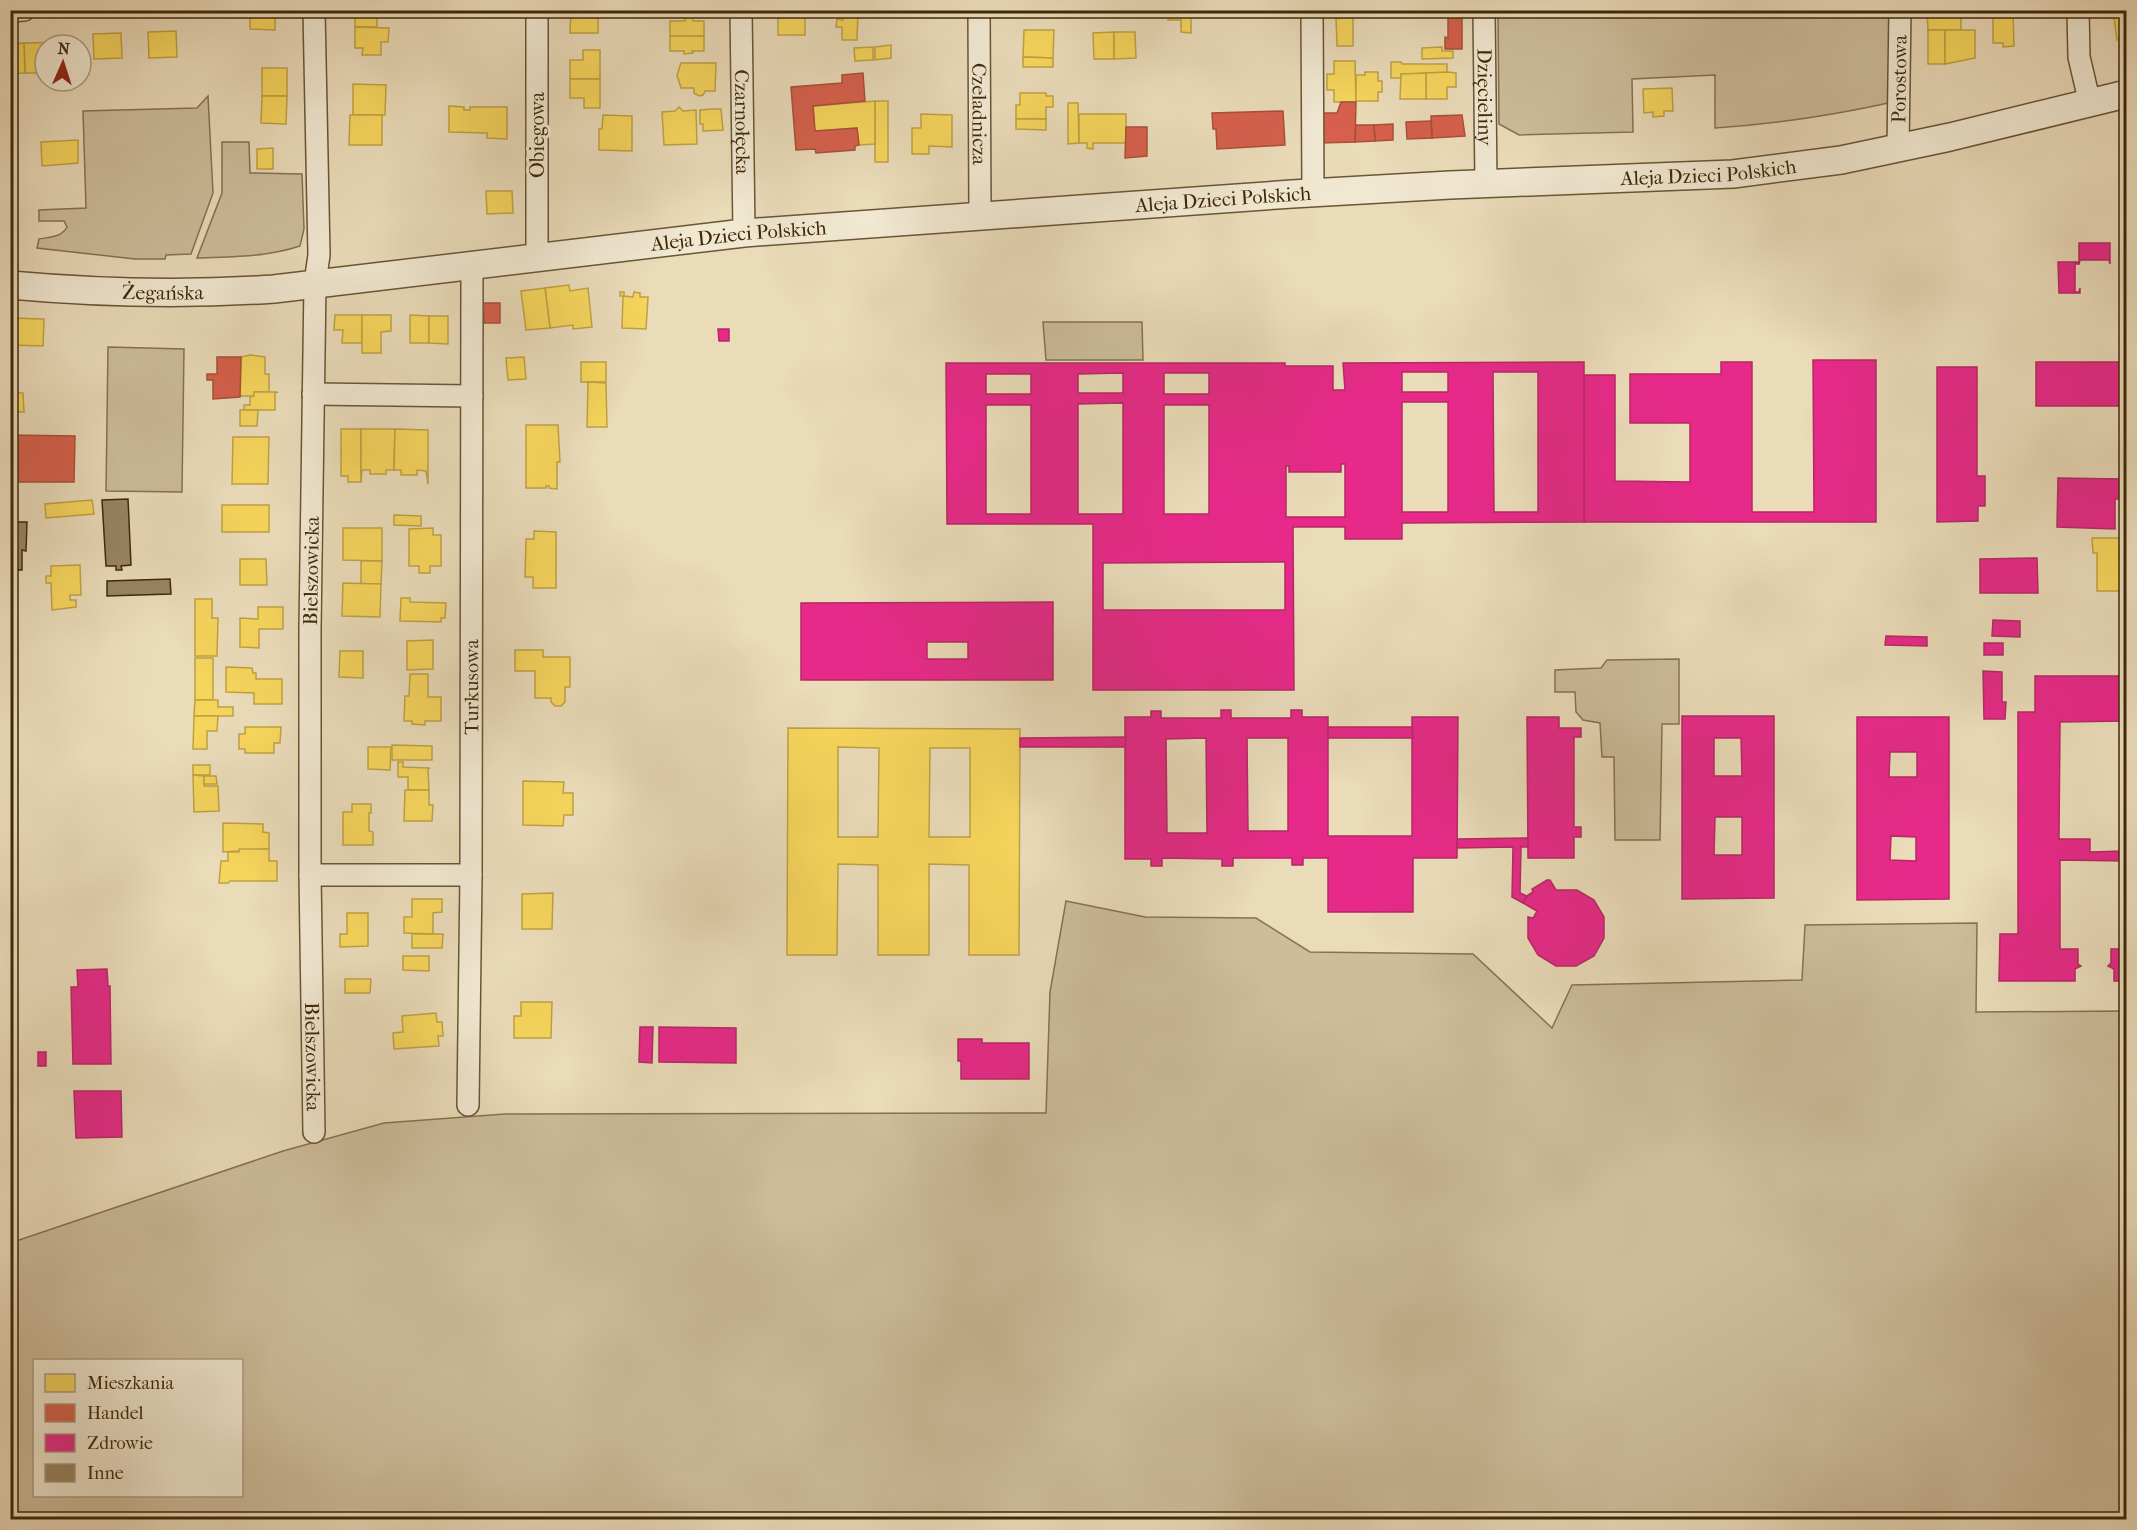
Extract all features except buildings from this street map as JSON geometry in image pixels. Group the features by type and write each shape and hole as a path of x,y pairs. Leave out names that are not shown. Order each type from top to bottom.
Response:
{"street":[{"path":"10,11 24,10"},
{"name":"Bielszowicka","path":"314,10 318,255 315,283 313,394 310,875 314,1132"},
{"name":"Obiegowa","path":"537,10 537,259"},
{"name":"Czarnołęcka","path":"741,10 744,233"},
{"name":"Czeladnicza","path":"979,10 981,216"},
{"path":"1312,10 1313,193"},
{"name":"Dzięcieliny","path":"1484,10 1486,184"},
{"name":"Porostowa","path":"1898,148 1899,10"},
{"path":"2078,10 2079,57 2090,104"},
{"name":"Aleja Dzieci Polskich","path":"315,283 537,259 744,233 1313,193 1733,174 1840,160 2127,94"},
{"name":"Turkusowa","path":"468,1105 471,875 472,266"},
{"name":"Żegańska","path":"10,285 97,292 178,294 274,289 315,283"},
{"path":"313,394 472,396"},
{"path":"310,875 471,875"}],"shaded area":[{"path":"1498,11 1894,11 1893,102 1805,118 1715,128 1715,75 1632,79 1633,132 1519,135 1499,124"},
{"path":"208,96 213,193 191,254 166,255 165,259 135,259 37,248 39,239 59,235 67,227 64,221 39,221 39,210 86,208 83,111 197,108"},
{"path":"222,142 249,142 250,173 302,174 304,229 300,246 262,254 197,258 222,193"},
{"path":"1043,322 1142,322 1143,360 1046,360"},
{"path":"108,347 184,349 182,492 106,491"},
{"path":"1679,659 1679,724 1662,724 1660,840 1615,840 1614,757 1602,757 1600,723 1583,720 1576,712 1575,692 1555,692 1555,670 1601,668 1607,660"},
{"path":"1066,901 1145,917 1256,918 1310,952 1473,954 1552,1028 1572,985 1802,980 1805,925 1977,923 1976,1012 2126,1011 2126,1519 11,1519 10,1243 283,1151 384,1123 505,1114 1046,1113 1050,992"}]}
